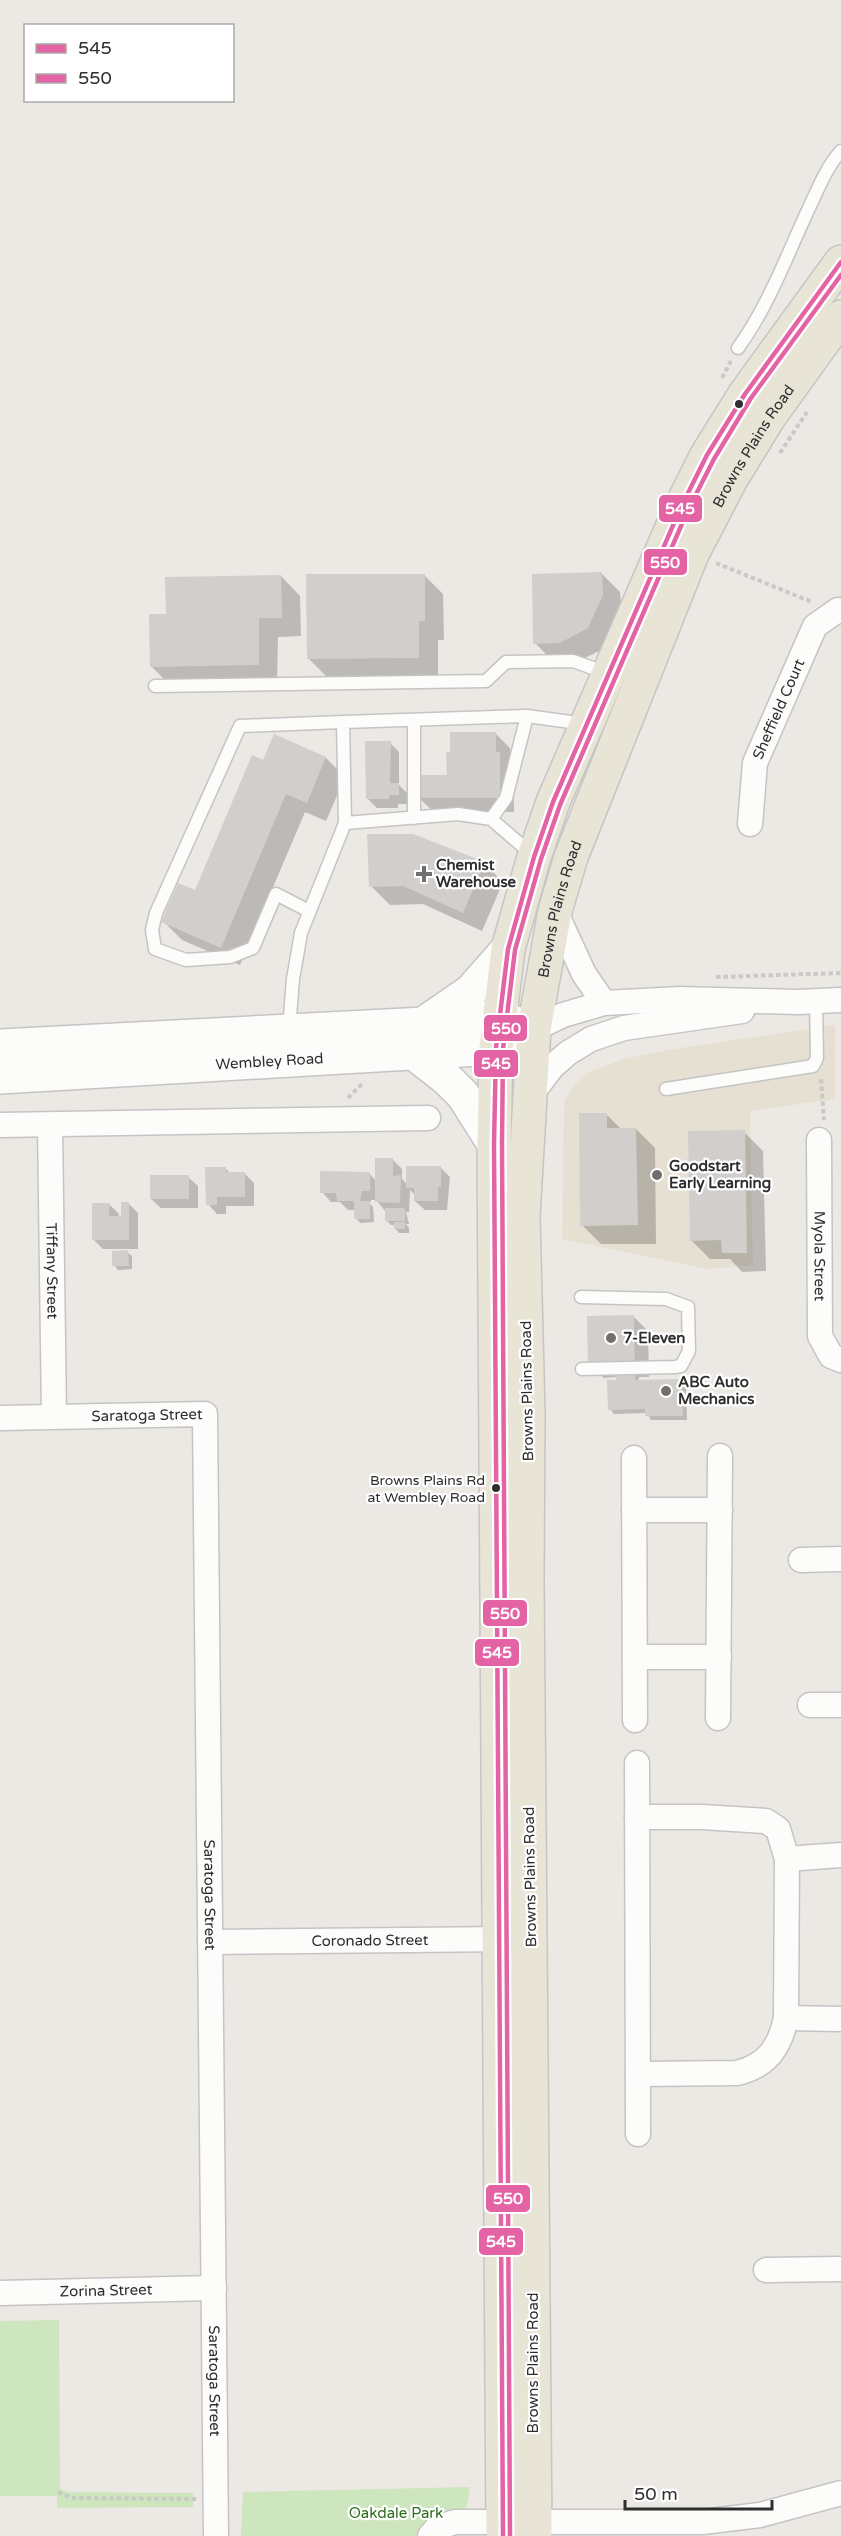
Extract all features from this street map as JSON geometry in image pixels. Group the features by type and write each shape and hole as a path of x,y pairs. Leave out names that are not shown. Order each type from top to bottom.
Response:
{"main road":[{"name":"Browns Plains Road","path":"519,2529 515,1939 494,1144 497,1032 508,949 534,857 553,802 681,507 707,455 745,394 841,262"},
{"name":"Browns Plains Road","path":"515,1939 528,1414 523,1216 534,1029 555,911 571,857 692,554 731,479 769,417 841,317"},
{"path":"425,1023 471,992 508,949"},
{"name":"Wembley Road","path":"0,1046 425,1023 497,1032"},
{"path":"495,1218 505,1188 506,1131 510,1106 534,1029"},
{"name":"Wembley Road","path":"0,1077 402,1055 497,1032 534,1029"},
{"path":"402,1055 447,1079 463,1095 494,1144"}],"street":[{"name":"Sheffield Court","path":"750,824 755,763 815,626 840,611"},
{"path":"555,911 584,974 604,1003"},
{"name":"Wembley Road","path":"534,1029 563,1015 604,1003 680,999 807,1002 841,1000"},
{"name":"Wembley Road","path":"530,1096 552,1067 568,1053 601,1035 624,1028 807,1002"},
{"path":"0,1125 428,1119"},
{"name":"Tiffany Street","path":"50,1125 54,1416"},
{"name":"Myola Street","path":"819,1140 830,1185 819,1336 831,1356 841,1360"},
{"name":"Saratoga Street","path":"54,1416 205,1414 216,2532"},
{"path":"0,1418 54,1416"},
{"path":"718,1718 720,1456"},
{"path":"634,1458 635,1720"},
{"path":"634,1510 720,1510"},
{"path":"801,1560 841,1559"},
{"path":"635,1657 719,1657"},
{"path":"810,1706 841,1705"},
{"path":"636,1763 638,2134"},
{"path":"637,1817 702,1817 766,1821 778,1828 786,1859 786,2018 782,2037 771,2056 753,2070 737,2073 638,2074"},
{"path":"786,1859 841,1855"},
{"name":"Coronado Street","path":"210,1941 515,1939"},
{"path":"786,2018 841,2019"},
{"path":"766,2270 841,2269"},
{"name":"Zorina Street","path":"0,2293 214,2288"},
{"path":"430,2536 437,2528 455,2522 519,2529 702,2529 841,2493"}],"lane":[{"path":"738,348 759,315 834,158 841,151"},
{"path":"155,686 486,681 506,662 573,661 608,673"},
{"path":"491,819 506,798 527,716"},
{"path":"309,911 276,894 253,948 230,957 186,960 156,949 152,930 156,913 240,726 527,716 586,724"},
{"path":"414,720 414,818"},
{"path":"289,1030 297,951 309,911 345,823 343,722"},
{"path":"345,823 458,814 491,819 534,857"},
{"path":"666,1089 813,1066 817,1058 807,1002"},
{"path":"581,1296 666,1299 688,1307 689,1351 681,1366 582,1369"}],"path":[{"path":"722,379 738,348"},
{"path":"775,460 808,411"},
{"path":"711,574 720,552"},
{"path":"715,563 803,600 840,611"},
{"path":"715,977 841,973"},
{"path":"326,1120 402,1055"},
{"path":"817,1058 824,1101 824,1130 819,1140"},
{"path":"58,2492 71,2498 216,2499"}],"shaded area":[{"name":"Goodstart Early Learning","path":"835,1025 835,1099 750,1111 753,1265 707,1269 562,1239 564,1102 572,1087 586,1073 624,1059 667,1050"}],"green space":[{"path":"59,2320 60,2489 68,2492 193,2493 193,2507 57,2508 57,2496 0,2496 0,2321"},
{"name":"Oakdale Park","path":"470,2487 467,2507 444,2513 431,2520 415,2536 241,2536 243,2492"}],"building":[{"path":"602,572 603,595 588,628 560,643 533,644 532,574"},
{"path":"306,574 425,574 425,621 419,621 419,658 307,659"},
{"path":"281,575 282,618 259,618 259,665 150,667 149,614 166,614 165,577"},
{"path":"450,732 496,732 496,752 500,752 500,798 418,798 418,775 447,775 446,752 450,752"},
{"path":"274,734 326,757 307,803 286,794 221,948 161,922 178,883 195,890 252,755 263,760"},
{"path":"365,741 391,741 390,783 399,783 399,795 389,795 389,799 366,799"},
{"name":"Chemist Warehouse","path":"367,834 413,834 485,862 463,913 403,886 369,887"},
{"path":"579,1113 607,1113 607,1128 636,1128 638,1225 580,1226"},
{"path":"745,1130 747,1253 722,1253 721,1240 690,1241 688,1131"},
{"path":"375,1158 393,1158 393,1176 401,1175 400,1203 375,1202"},
{"path":"406,1166 441,1166 438,1201 414,1201 414,1188 406,1188"},
{"path":"205,1167 226,1167 226,1172 245,1172 245,1197 217,1197 217,1205 206,1205"},
{"path":"320,1171 370,1172 370,1191 362,1191 360,1201 370,1201 370,1219 354,1219 354,1201 337,1201 336,1193 320,1193"},
{"path":"150,1175 189,1175 189,1199 150,1199"},
{"path":"121,1202 129,1202 129,1240 92,1240 92,1203 110,1203 109,1216 121,1216"},
{"path":"385,1208 405,1208 405,1221 385,1221"},
{"path":"394,1222 405,1222 405,1229 394,1229"},
{"path":"128,1250 129,1266 112,1266 112,1251"},
{"path":"634,1315 635,1380 682,1379 683,1416 645,1416 645,1409 608,1410 607,1380 616,1380 616,1363 588,1364 587,1316"}],"transit line":[{"name":"545","path":"503,2536 494,1144 496,1048 508,949 534,857 553,802 681,507 707,455 745,394 841,262"},
{"name":"550","path":"510,2536 502,1144 503,1049 515,950 541,859 560,805 688,510 714,459 751,398 841,275"}],"place":[{"name":"Chemist Warehouse","path":"424,874"},
{"name":"Goodstart Early Learning","path":"657,1175"},
{"name":"7-Eleven","path":"611,1338"},
{"name":"ABC Auto Mechanics","path":"666,1391"},
{"name":"Browns Plains Rd at Wembley Road","path":"496,1488"}]}
